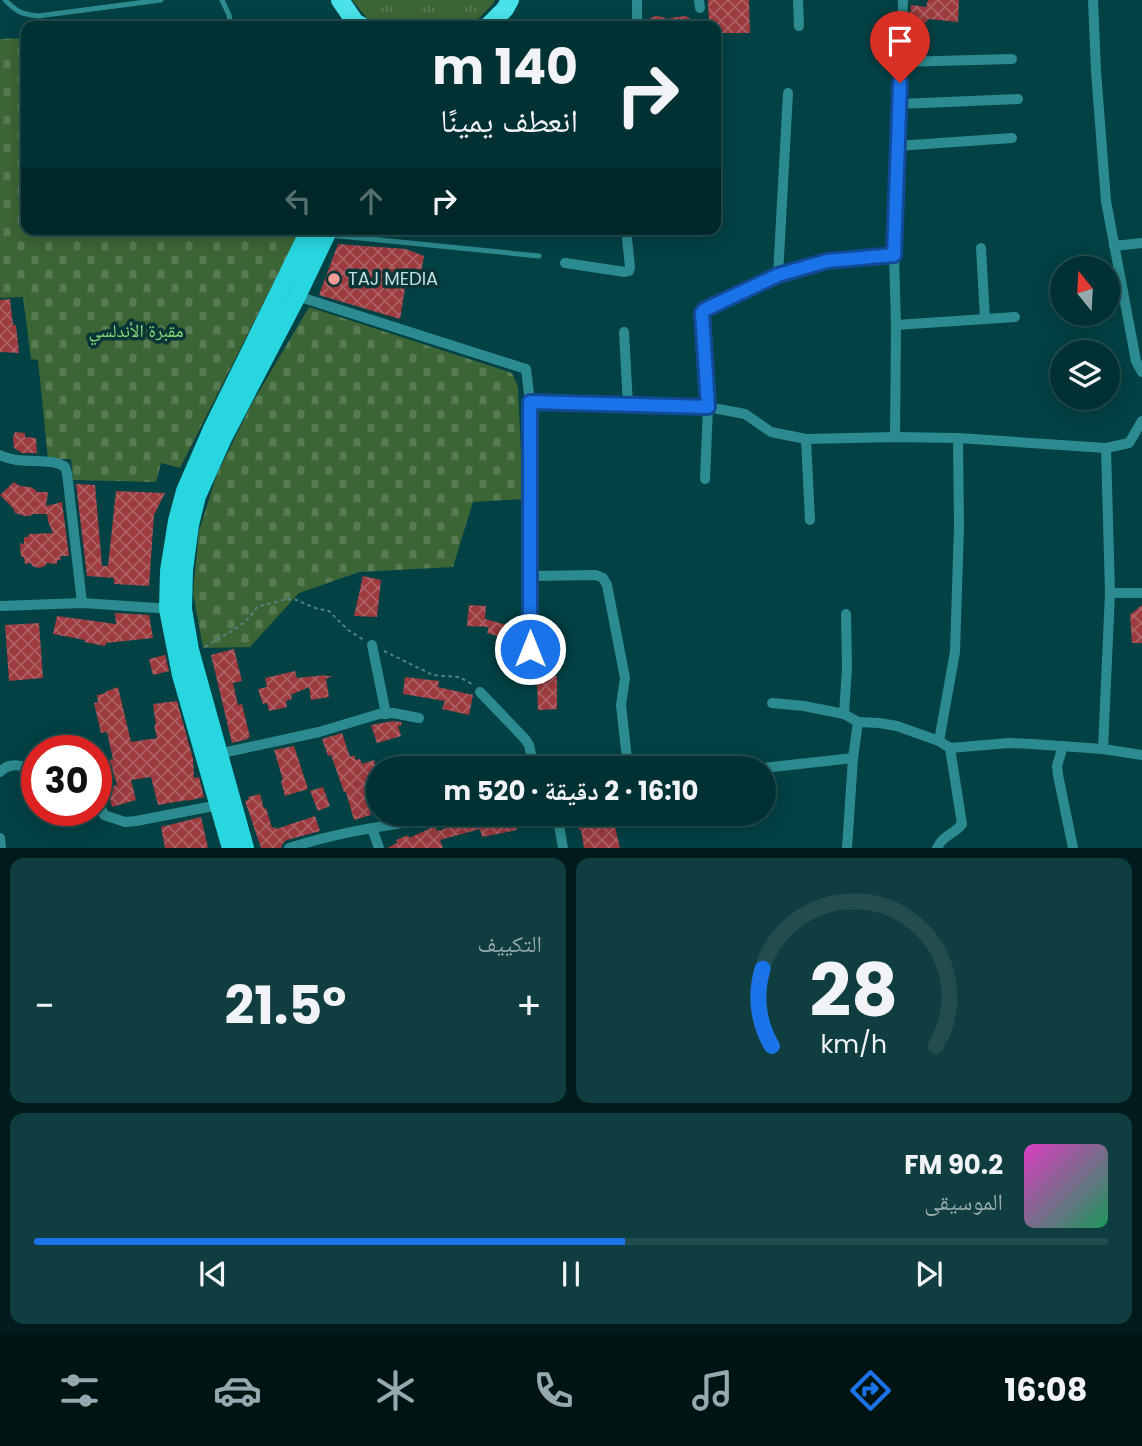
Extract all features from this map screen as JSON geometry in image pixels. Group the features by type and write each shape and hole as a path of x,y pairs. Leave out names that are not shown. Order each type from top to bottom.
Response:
{"highway":[{"path":"340,0 355,21"},
{"path":"493,21 507,5 522,0"}],"main road":[{"path":"231,848 181,674 176,608 169,570 185,491 297,296 320,235"},
{"path":"217,433 320,235"},
{"path":"176,608 245,848"}],"street":[{"path":"637,0 637,21"},
{"path":"797,0 799,26"},
{"path":"895,437 894,255 903,0"},
{"path":"1093,0 1106,201 1136,361 1142,372"},
{"path":"900,62 1012,59"},
{"path":"778,275 788,93"},
{"path":"899,104 1018,99"},
{"path":"897,146 1012,138"},
{"path":"565,263 629,271 626,235"},
{"path":"1114,246 1142,243"},
{"path":"981,248 985,319"},
{"path":"705,479 708,407 702,313 778,275 827,261 894,255"},
{"path":"297,296 523,367 527,372 530,402 530,649"},
{"path":"896,326 1014,317"},
{"path":"624,332 628,405"},
{"path":"530,402 708,407 745,414 771,432 806,439 958,438 1106,449 1129,443 1142,421"},
{"path":"939,741 955,652 959,526 958,438"},
{"path":"806,439 810,520"},
{"path":"1103,749 1110,593 1106,449"},
{"path":"0,455 13,461 56,463 65,467 82,603"},
{"path":"531,576 596,575 603,578 607,585 625,681 621,705 627,756"},
{"path":"1110,593 1142,593"},
{"path":"0,606 82,603 176,608"},
{"path":"844,714 846,614"},
{"path":"372,645 386,714"},
{"path":"480,692 525,739 531,756"},
{"path":"772,703 844,714 858,722 897,726 939,741 950,748 1009,743 1103,749 1142,755"},
{"path":"218,754 319,732 363,718 386,714 419,718"},
{"path":"847,848 858,722"},
{"path":"1063,746 1057,766 1073,848"},
{"path":"937,848 946,835 962,824 950,748"},
{"path":"776,767 853,758"},
{"path":"0,772 14,764 21,766"},
{"path":"112,818 125,822 149,820 219,805"},
{"path":"289,848 324,837 385,826"},
{"path":"559,826 563,848"},
{"path":"372,828 379,848"},
{"path":"0,838 1,848"}],"lane":[{"path":"5,0 15,11 38,16 162,0"},
{"path":"222,0 230,21"},
{"path":"357,235 539,256"}],"path":[{"path":"190,650 203,648 241,627 257,607 294,599 329,611 348,630 372,645 433,675 458,677 470,682 480,692"}],"green space":[{"path":"352,0 495,0 476,21 372,21"},
{"name":"مقبرة الأندلسي","path":"21,38 21,235 300,235 180,468 161,463 156,482 73,480 71,459 48,459 38,360 31,359 23,297 0,298 0,39"},
{"path":"309,307 512,373 518,387 523,499 473,502 453,567 359,572 299,593 250,647 203,648 193,593 199,531 217,474 251,405"}],"building":[{"path":"708,0 749,0 750,33 721,33 721,21 709,21"},
{"path":"928,0 959,0 958,22 928,19 926,23 910,24 911,5 926,7"},
{"path":"686,16 694,21 647,21 652,17 668,19"},
{"path":"338,244 406,249 424,256 420,278 407,276 400,319 319,295"},
{"path":"10,299 19,353 0,352 0,300"},
{"path":"15,432 36,438 37,453 22,453 14,448"},
{"path":"14,482 36,492 48,492 46,506 62,502 69,556 60,556 61,560 57,560 57,564 47,563 39,568 31,563 25,564 24,557 21,557 20,543 24,544 24,537 29,534 53,533 47,514 25,516 15,513 0,495"},
{"path":"76,484 95,485 102,566 108,566 116,491 165,493 154,515 149,586 114,584 114,578 87,576"},
{"path":"363,576 381,580 377,617 354,616"},
{"path":"469,605 486,606 485,619 511,626 508,639 487,633 489,627 467,626"},
{"path":"1142,605 1142,643 1132,643 1130,615"},
{"path":"115,613 149,615 153,638 106,643 105,646 53,634 57,616 116,624"},
{"path":"39,623 43,678 9,681 5,625"},
{"path":"234,649 242,681 233,683 238,705 242,704 250,737 232,743 211,655"},
{"path":"165,655 169,671 153,675 149,659"},
{"path":"295,671 297,678 332,676 326,679 329,697 311,700 309,687 291,695 292,699 286,701 287,707 269,711 267,703 263,704 258,689 267,687 265,678"},
{"path":"541,676 557,676 557,709 538,710 537,683 541,682"},
{"path":"405,677 439,681 438,687 473,695 469,715 442,709 445,701 403,694"},
{"path":"118,687 131,742 157,738 153,704 177,701 193,759 194,778 199,777 204,797 158,805 151,777 131,780 136,800 112,807 112,786 117,785 112,769 112,735 101,733 94,703 98,702 97,695"},
{"path":"401,722 402,725 398,726 401,736 377,743 371,725"},
{"path":"342,733 350,757 354,755 362,764 366,763 366,816 354,820 346,792 322,739"},
{"path":"294,746 308,789 285,796 274,750"},
{"path":"323,787 330,806 318,811 310,791"},
{"path":"260,794 272,828 315,816 320,831 287,840 281,848 261,848 245,801 249,800 248,797"},
{"path":"201,817 208,848 165,848 161,827"},
{"path":"435,826 437,831 453,826 516,826 517,830 482,837 480,829 440,840 443,848 387,848 408,835 409,838"},
{"path":"578,826 615,826 620,848 584,848"}],"place":[{"name":"TAJ MEDIA","path":"334,279"}],"route":[{"path":"530,649 530,402 708,407 702,313 704,310 778,275 827,261 894,255 900,83"}]}
